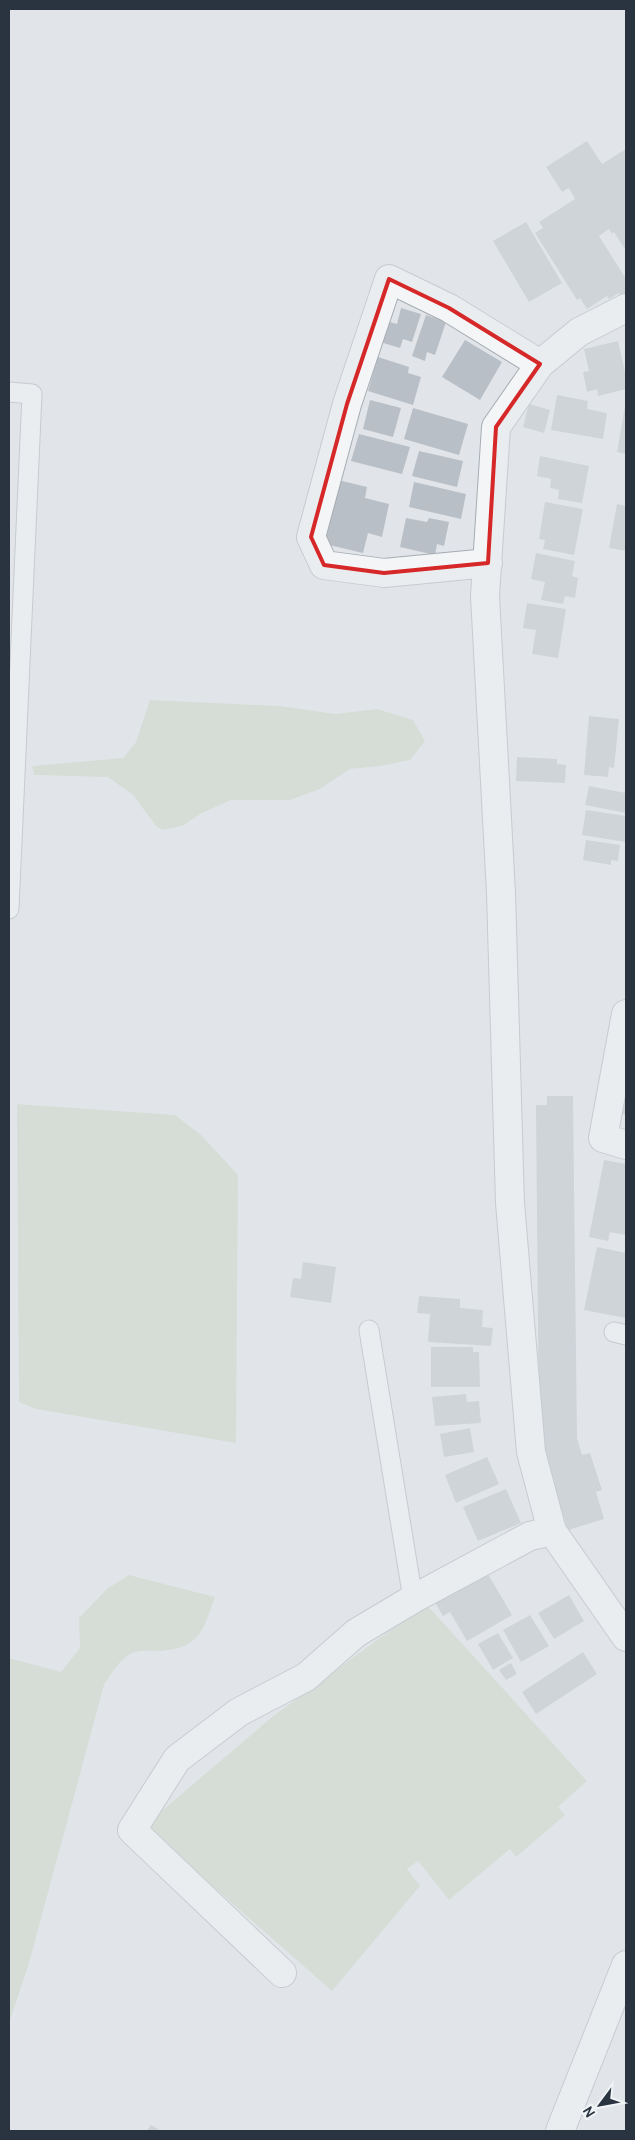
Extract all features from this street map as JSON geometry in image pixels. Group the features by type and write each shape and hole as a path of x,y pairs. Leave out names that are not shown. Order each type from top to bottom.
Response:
{"street":[{"path":"488,563 384,573 324,565 311,537 347,404 389,279 449,308 540,364"},
{"path":"626,308 579,332 540,364 496,427 486,596 501,893 510,1203 531,1452 552,1531 626,1638"},
{"path":"626,1014 603,1138 626,1145"},
{"path":"282,1972 132,1830 177,1759 239,1712 306,1676 356,1633 413,1599 530,1536 552,1531"},
{"path":"560,2131 626,1965"}],"lane":[{"path":"9,392 32,394 9,909"},
{"path":"369,1330 413,1599"}],"highlighted area":[{"path":"389,279 449,308 540,364 496,427 488,563 384,573 324,565 311,537 347,404"}],"green space":[{"path":"150,700 280,706 335,714 377,709 413,720 425,741 410,760 381,766 350,769 320,789 290,800 231,800 202,813 182,826 163,830 156,826 133,795 108,777 34,775 32,766 123,758 136,742"},
{"path":"17,1104 175,1115 201,1135 238,1175 236,1443 36,1409 19,1402"},
{"path":"129,1575 215,1597 203,1628 192,1642 173,1649 132,1653 120,1663 104,1685 29,1963 9,2023 9,1658 61,1672 80,1648 79,1618 108,1588"},
{"path":"426,1604 587,1781 558,1807 565,1815 516,1857 510,1849 449,1900 418,1861 407,1869 420,1886 332,1991 144,1826 272,1717"}],"building":[{"path":"587,141 602,164 626,149 626,251 614,232 612,234 609,229 599,236 626,279 626,294 621,298 619,293 609,299 607,296 587,309 580,298 577,300 535,233 543,228 539,222 575,199 569,188 562,192 546,167"},
{"path":"526,222 562,283 529,302 493,241"},
{"path":"401,308 421,314 412,342 403,339 400,348 380,342 386,321 397,324"},
{"path":"426,315 446,322 435,355 427,352 425,361 412,356"},
{"path":"465,340 502,362 480,400 442,377"},
{"path":"618,341 626,376 626,389 598,396 597,389 587,392 583,372 589,371 584,349"},
{"path":"378,357 409,367 408,373 421,377 413,405 368,391"},
{"path":"557,395 588,401 587,409 607,413 603,439 551,430"},
{"path":"370,400 401,408 393,437 363,429"},
{"path":"529,404 550,410 544,433 523,427"},
{"path":"626,406 626,454 617,452"},
{"path":"413,408 468,424 459,455 404,439"},
{"path":"359,434 410,447 402,474 351,461"},
{"path":"419,451 463,461 457,487 412,476"},
{"path":"540,456 589,466 582,503 558,499 559,490 550,488 551,479 537,476"},
{"path":"338,480 367,487 365,498 389,504 382,537 368,533 363,553 325,544"},
{"path":"414,482 466,494 461,519 409,507"},
{"path":"545,502 583,509 574,555 543,549 545,540 539,539"},
{"path":"617,504 626,506 626,551 609,548"},
{"path":"406,518 427,522 429,518 449,522 444,546 437,544 435,555 400,547"},
{"path":"536,553 575,561 572,576 578,578 575,598 565,596 563,604 541,600 545,582 531,579"},
{"path":"527,603 566,609 558,658 532,654 536,630 523,628"},
{"path":"589,716 619,719 614,768 609,767 608,777 584,775"},
{"path":"517,757 557,759 557,764 566,765 565,783 516,781"},
{"path":"589,786 626,793 626,813 585,805"},
{"path":"586,810 626,816 626,842 582,835"},
{"path":"586,840 620,845 618,861 611,860 611,865 583,860"},
{"path":"626,1094 626,1115 621,1114"},
{"path":"547,1096 573,1096 577,1438 582,1455 590,1453 602,1490 596,1492 604,1519 568,1530 539,1440 536,1105 547,1105"},
{"path":"604,1160 626,1164 626,1235 610,1232 608,1241 589,1237"},
{"path":"597,1247 626,1253 626,1318 584,1310"},
{"path":"303,1262 336,1267 331,1303 290,1297 293,1278 301,1279"},
{"path":"419,1296 460,1299 460,1308 483,1310 482,1327 493,1328 491,1346 428,1342 430,1314 417,1313"},
{"path":"431,1347 473,1347 473,1352 479,1352 480,1387 431,1387"},
{"path":"466,1394 467,1402 479,1401 481,1423 435,1426 432,1397"},
{"path":"470,1428 474,1452 444,1457 440,1434"},
{"path":"487,1457 499,1484 456,1503 445,1475"},
{"path":"506,1489 521,1523 478,1541 463,1507"},
{"path":"485,1569 512,1615 467,1641 450,1612 443,1616 433,1599"},
{"path":"569,1595 584,1621 554,1639 538,1613"},
{"path":"530,1615 549,1646 521,1662 503,1630"},
{"path":"498,1633 513,1658 493,1670 478,1644"},
{"path":"583,1652 597,1674 536,1714 522,1692"},
{"path":"511,1663 517,1674 506,1680 499,1670"},
{"path":"151,2125 161,2131 147,2131"}]}
